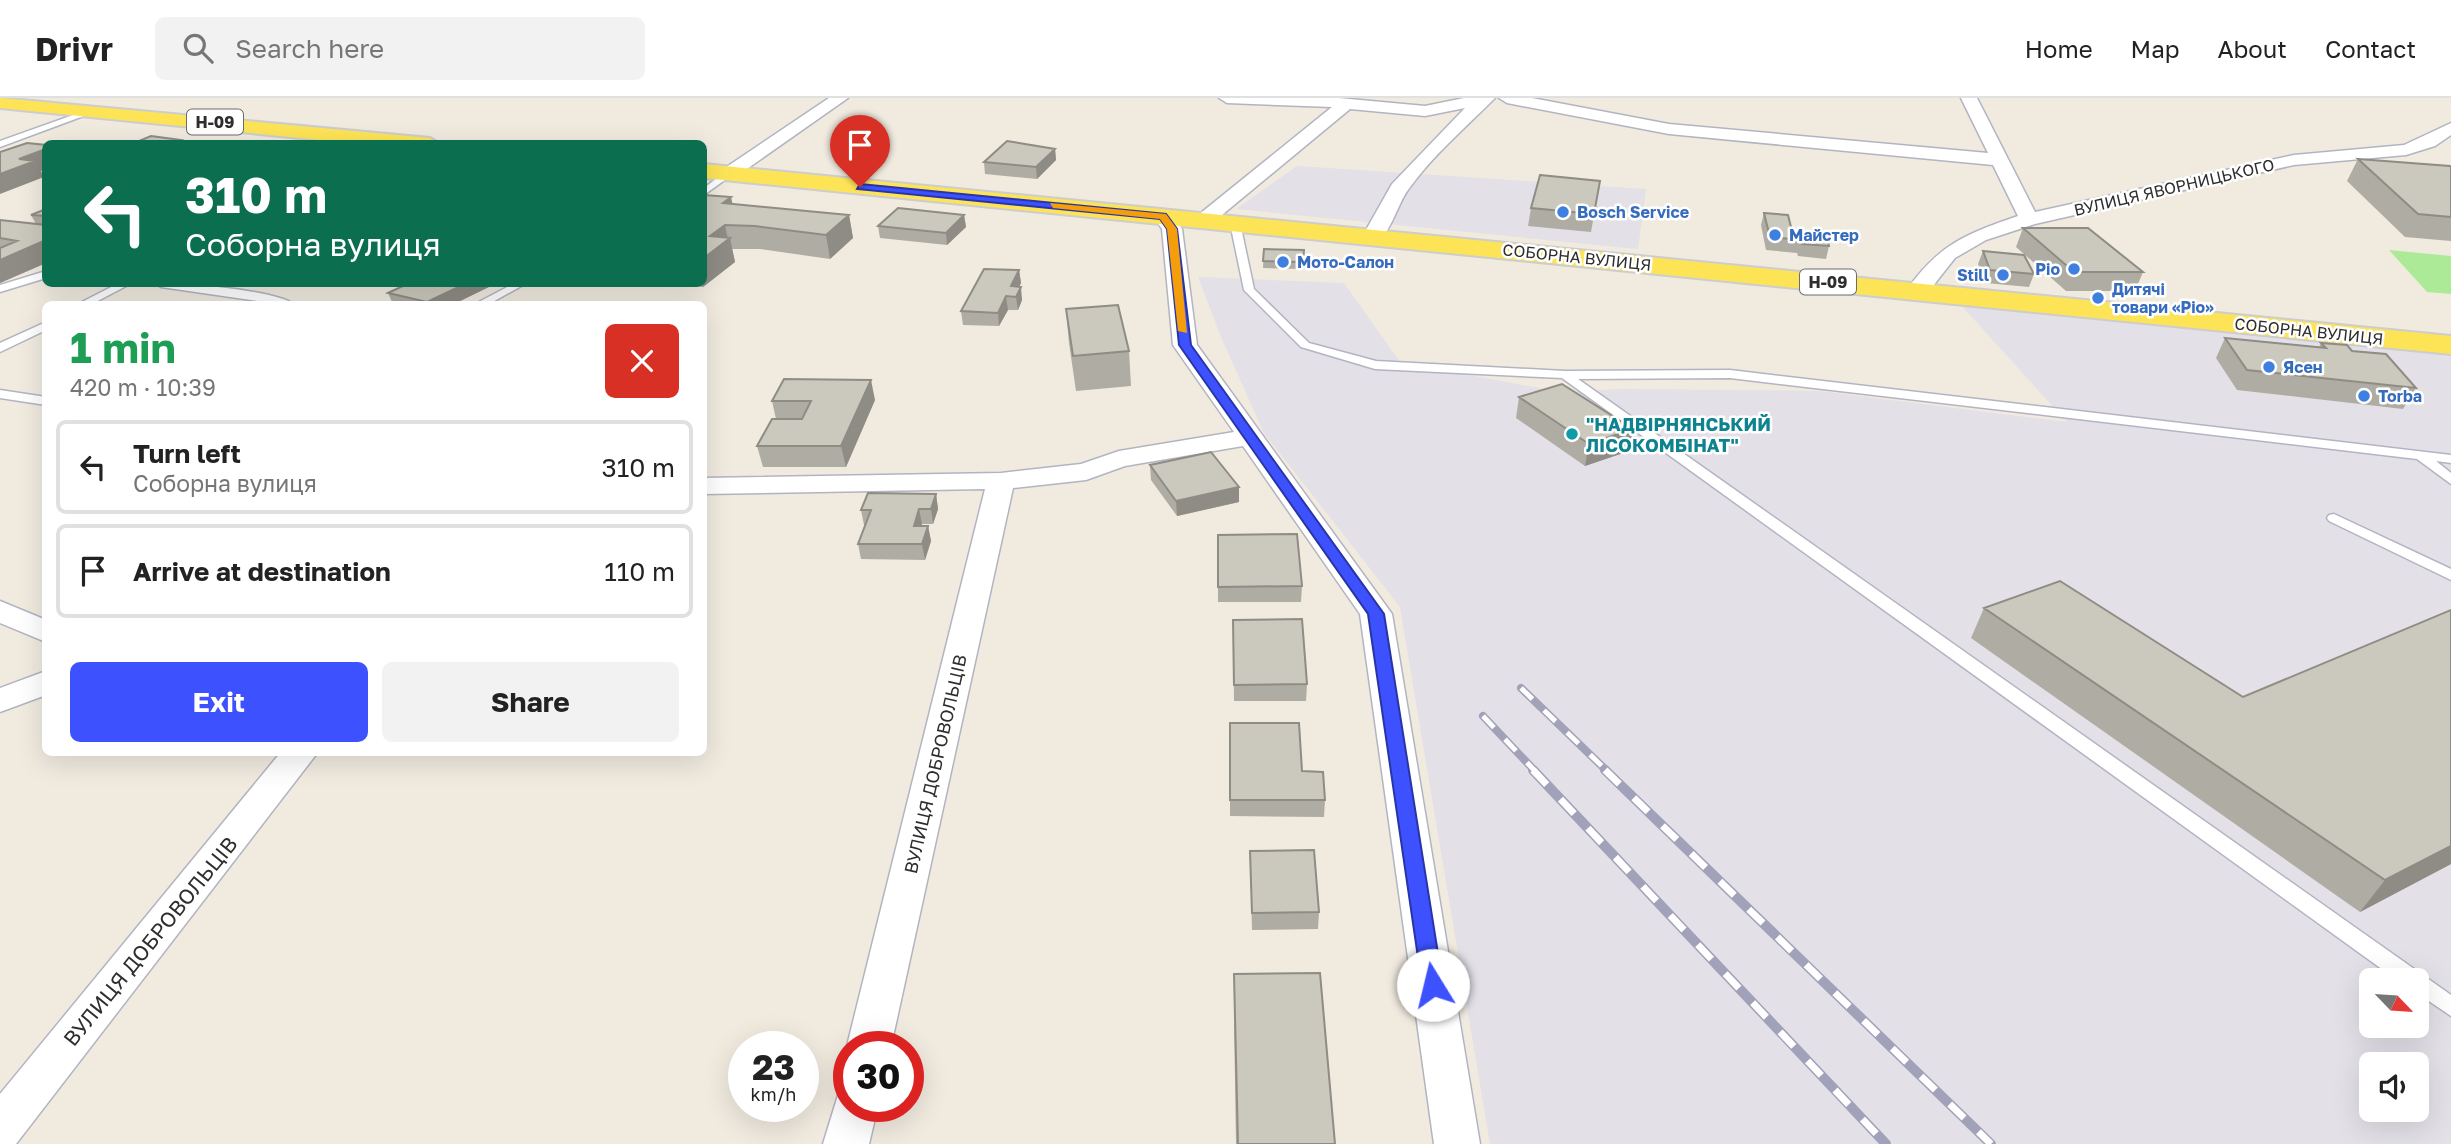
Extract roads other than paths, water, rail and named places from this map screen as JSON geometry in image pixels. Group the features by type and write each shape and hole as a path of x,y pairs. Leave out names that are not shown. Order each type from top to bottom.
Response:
{"main road":[{"name":"Н-09","path":"0,102 357,140"},
{"name":"СОБОРНА ВУЛИЦЯ","path":"707,171 2451,345"}],"street":[{"path":"728,174 839,98"},
{"path":"1227,98 1344,102 1425,111 1487,98"},
{"path":"1371,236 1399,188 1468,113 1487,98"},
{"path":"1507,98 1669,129 2000,160"},
{"path":"1969,98 2029,219"},
{"path":"1204,220 1344,102"},
{"name":"ВУЛИЦЯ ЯВОРНИЦЬКОГО","path":"1917,291 1948,254 1979,236 2029,219 2294,160 2406,150 2429,142 2451,128"},
{"path":"1163,216 1172,229 1185,345 1376,614 1457,1144"},
{"path":"707,486 1002,481 1086,472 1119,459 1250,437"},
{"name":"ВУЛИЦЯ ДОБРОВОЛЬЦІВ","path":"873,1031 1002,481"},
{"path":"0,611 42,630"},
{"path":"0,701 42,684"},
{"name":"ВУЛИЦЯ ДОБРОВОЛЬЦІВ","path":"0,1129 298,756"},
{"path":"846,1144 851,1122"}],"lane":[{"path":"0,144 93,111"},
{"path":"707,190 728,174"},
{"path":"1235,223 1249,290 1305,345 1375,365 1565,375 1730,374 2451,459"},
{"path":"0,289 42,275"},
{"path":"90,301 119,287"},
{"path":"184,287 278,301"},
{"path":"487,301 514,287"},
{"path":"0,348 42,327"},
{"path":"1565,375 2397,968"},
{"path":"0,394 42,400"},
{"path":"2420,456 2451,480"},
{"path":"2334,519 2451,575"},
{"path":"2429,991 2451,1007"}],"railway":[{"path":"1521,688 1607,771"},
{"path":"1483,716 1535,771"},
{"path":"1533,770 1886,1144"},
{"path":"1605,770 1991,1144"}],"place":[{"name":"Bosch Service","path":"1563,212"},
{"name":"Майстер","path":"1775,235"},
{"name":"Мото-Салон","path":"1283,262"},
{"name":"Ріо","path":"2074,269"},
{"name":"Still","path":"2003,275"},
{"name":"Дитячі товари «Ріо»","path":"2098,298"},
{"name":"Ясен","path":"2269,367"},
{"name":"Torba","path":"2364,396"},
{"name":"\"НАДВІРНЯНСЬКИЙ ЛІСОКОМБІНАТ\"","path":"1572,434"}]}
